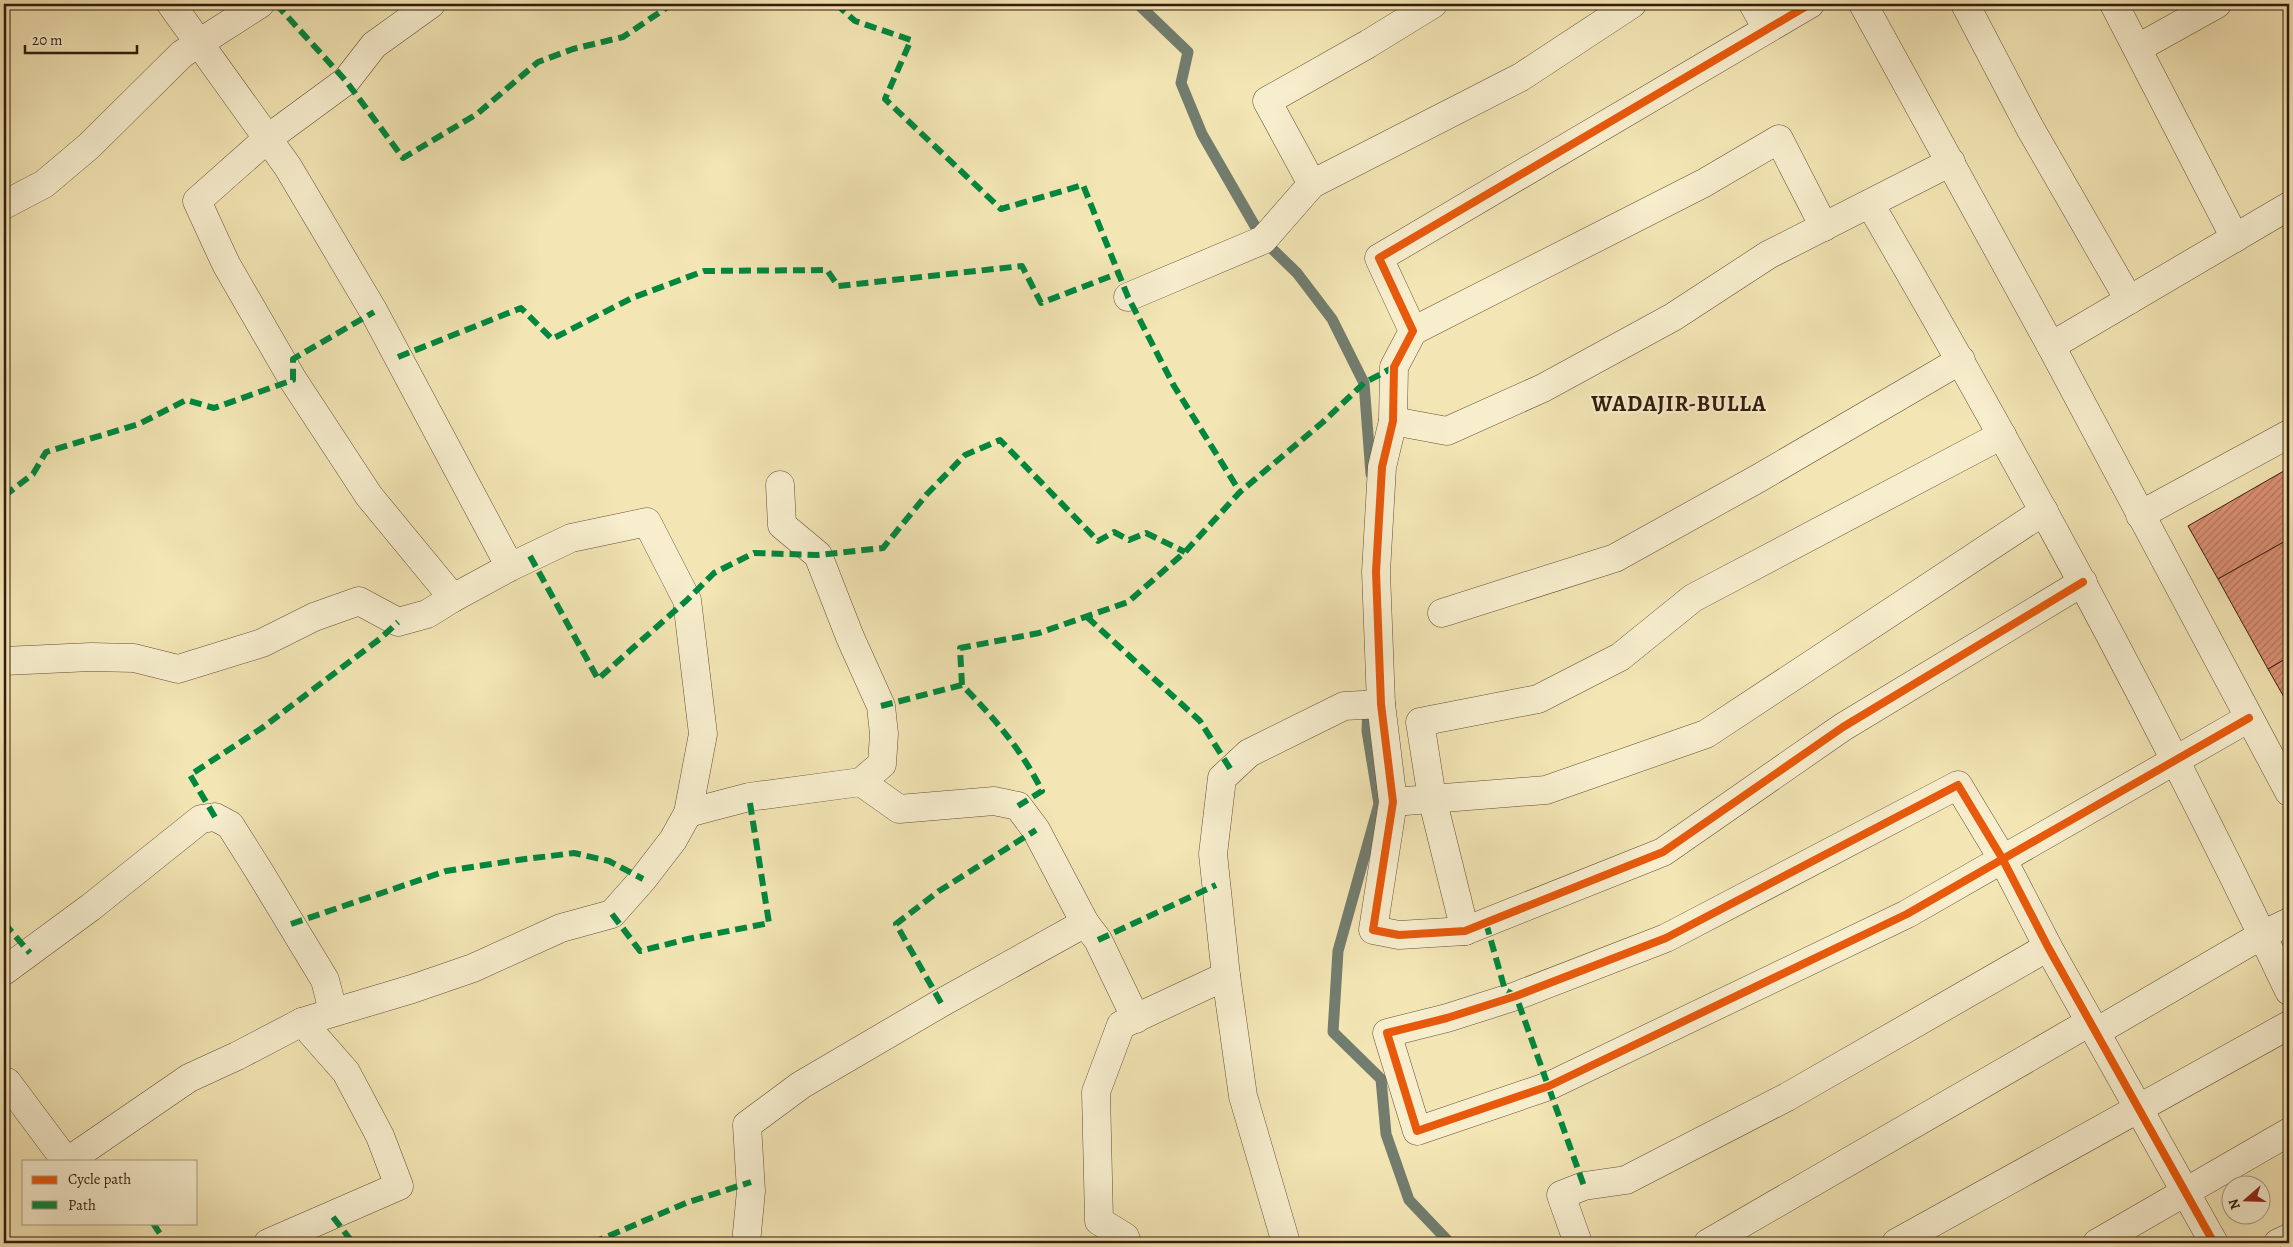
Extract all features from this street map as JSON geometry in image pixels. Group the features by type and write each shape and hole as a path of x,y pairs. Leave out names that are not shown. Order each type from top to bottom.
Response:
{"street":[{"path":"171,4 198,45 288,167 374,312 510,567"},
{"path":"4,205 44,184 89,146 182,54 260,4"},
{"path":"431,4 374,45 346,81 267,139 197,201 226,264 293,380 369,496 453,598"},
{"path":"1312,184 1267,101 1368,44 1433,4"},
{"path":"1128,297 1263,240 1312,184 1521,77 1632,4"},
{"path":"1753,4 1767,29"},
{"path":"1414,331 1379,258 1810,4"},
{"path":"1863,4 2051,346 2140,516 2289,792"},
{"path":"1965,4 2030,128 2130,300"},
{"path":"2114,4 2235,238"},
{"path":"2138,48 2217,4"},
{"path":"1824,227 1779,139 1704,182 1414,331 1394,367 1393,421 1382,467 1376,572 1381,704 1393,802 1373,930 1399,935 1465,931 1663,852 1843,728 2083,582"},
{"path":"1393,421 1447,431 1544,388 1673,317 1768,255 1951,162"},
{"path":"1870,204 1961,360 2083,582 2177,760 2289,991"},
{"path":"2051,346 2289,206"},
{"path":"1442,613 1615,558 1759,478 1961,360"},
{"path":"1465,931 1432,798 1420,722 1538,699 1620,657 1693,598 2002,434"},
{"path":"2140,516 2289,434"},
{"path":"688,813 749,797 861,782 882,764 884,734 880,706 850,637 818,555 782,525 780,485"},
{"path":"1393,802 1546,790 1706,734 2044,511"},
{"path":"4,661 91,657 125,658 178,669 262,642 314,616 359,600 398,622 427,614 510,567 571,538 648,522 687,600 703,734 688,813 667,848 612,914 561,928 473,968 412,989 333,1011 302,1022 238,1056 188,1078 68,1160"},
{"path":"1286,1243 1243,1096 1226,976 1213,854 1222,778 1249,753 1344,706 1381,704"},
{"path":"2214,1243 2048,947 2002,858 1958,785 1666,938 1516,996 1447,1018 1387,1033 1417,1132 1549,1086 1907,914 2002,858 2249,718"},
{"path":"861,782 899,809 994,802 1018,806 1036,830 1085,923 1098,940 1136,1019"},
{"path":"4,971 91,907 201,819 215,817 230,826 259,871 325,980 333,1011"},
{"path":"1708,1243 2093,1027 2289,922"},
{"path":"746,1243 752,1191 747,1125 802,1085 947,1000 1085,923"},
{"path":"1578,1243 1561,1195 1584,1186 1626,1180 1634,1176 1787,1097 2048,947"},
{"path":"1127,1243 1125,1237 1099,1221 1096,1092 1121,1026 1226,976"},
{"path":"268,1243 399,1186 380,1136 346,1072 302,1022"},
{"path":"1896,1243 2289,1025"},
{"path":"4,1084 7,1082 66,1160"},
{"path":"2097,1243 2289,1132"},
{"path":"2278,1243 2289,1238"}],"building":[{"path":"2289,468 2289,539 2218,579 2188,526"},
{"path":"2289,539 2289,657 2268,669 2218,579"},
{"path":"2289,657 2289,706 2268,669"}],"waterway":[{"path":"1138,4 1188,52 1181,83 1202,134 1263,240 1297,273 1332,319 1364,383 1371,474"},
{"path":"1368,703 1367,731 1379,804 1338,951 1333,1032 1381,1079 1386,1134 1409,1200 1450,1243"}],"marked path":[{"path":"276,4 346,81 403,158 477,114 538,62 573,49 623,37 672,4"},
{"path":"836,4 855,21 911,40 885,99 1001,209 1083,185 1128,297 1174,386 1240,492"},
{"path":"398,357 521,308 552,339 632,298 704,271 827,270 838,286 1022,266 1041,303 1119,273"},
{"path":"4,496 33,474 46,452 139,424 186,400 214,408 293,380 293,359 374,312"},
{"path":"962,685 960,648 1039,633 1128,602 1185,552 1240,492 1323,422 1364,383 1394,367"},
{"path":"530,556 598,679 687,600 714,573 754,553 818,555 883,548 927,494 965,455 1000,440 1098,541 1114,532 1129,540 1146,533 1185,552"},
{"path":"1087,617 1200,721 1231,770"},
{"path":"215,817 190,775 262,728 381,638 398,622"},
{"path":"881,706 962,685 1016,748 1042,791 1018,806"},
{"path":"612,914 640,951 688,939 769,923 749,797"},
{"path":"941,1003 896,924 939,891 1036,830"},
{"path":"291,924 446,871 518,860 574,853 609,861 643,879"},
{"path":"1098,940 1216,885"},
{"path":"4,923 30,953"},
{"path":"1486,923 1505,990 1516,996 1584,1186"},
{"path":"592,1243 686,1203 751,1182"},
{"path":"333,1217 353,1243"},
{"path":"154,1224 166,1243"}],"cycle path":[{"path":"1810,4 1379,258 1413,331 1394,367 1393,421 1382,467 1376,572 1381,704 1393,802 1373,930 1399,935 1465,931 1663,852 1843,727 2083,582"},
{"path":"2214,1243 2048,947 2002,858 1958,785 1666,938 1516,996 1447,1018 1387,1033 1417,1131 1549,1086 1907,914 2249,718"}],"district":[{"name":"WADAJIR-BULLA","path":"1679,404"}]}
